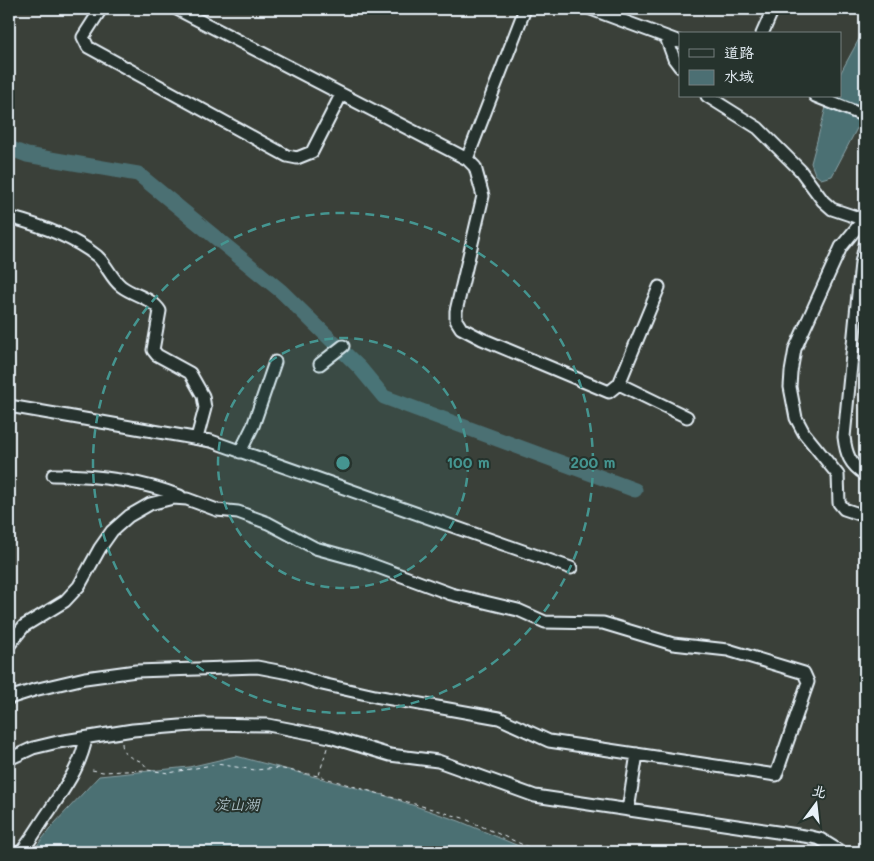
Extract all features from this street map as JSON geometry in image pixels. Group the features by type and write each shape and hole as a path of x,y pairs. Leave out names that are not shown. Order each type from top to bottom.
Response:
{"street":[{"path":"101,9 83,37 88,46 287,156 297,158 312,152 341,95"},
{"path":"177,9 467,159 475,167 483,196 456,312 456,320 461,328 482,339 609,392 619,384 659,287"},
{"path":"467,159 525,9"},
{"path":"591,9 679,42"},
{"path":"763,32 773,9"},
{"path":"666,37 674,59 679,65"},
{"path":"710,98 758,128 800,170 823,201 832,209 865,220 841,246 815,301 795,349 790,387 796,418 804,433 838,475 839,503 844,510 865,516"},
{"path":"820,98 865,116"},
{"path":"9,217 52,230 73,241 100,259 122,287 155,304 160,311 153,350 157,355 190,373 203,396 205,408 197,438"},
{"path":"865,245 861,263 844,437 850,461 856,469 865,474"},
{"path":"320,364 343,346"},
{"path":"240,452 253,426 275,362"},
{"path":"619,384 687,416"},
{"path":"9,406 197,438 571,568"},
{"path":"9,698 85,678 136,671 257,667 289,673 322,684 375,696 499,718 549,741 776,775 808,682 804,673 728,650 673,644 603,624 544,622 518,610 452,594 359,560 315,548 268,523 238,512 216,510 141,484 121,479 53,475"},
{"path":"141,484 148,496 146,507"},
{"path":"9,646 24,626 65,601 79,586 100,548 112,531 130,516 146,507 173,498 187,499"},
{"path":"9,759 33,748 122,732 243,723 268,725 330,737 390,755 438,761 535,796 811,837 820,839 840,852"},
{"path":"21,852 37,833 68,783 83,756 86,738"},
{"path":"628,810 637,754"}],"path":[{"path":"122,732 123,752 127,756 142,762 147,770"},
{"path":"318,776 330,737"},
{"path":"92,770 103,772 147,770 169,773 217,764 255,770 278,768 318,776 463,818 539,852"}],"water":[{"path":"865,28 865,113 832,176 821,179 815,174 811,163 828,98 842,98 842,70"},
{"name":"淀山湖","path":"236,756 383,795 459,821 533,852 32,852 53,825 99,776 189,767"}],"waterway":[{"path":"9,148 27,155 138,174 281,291 360,368 384,397 635,490"}]}
